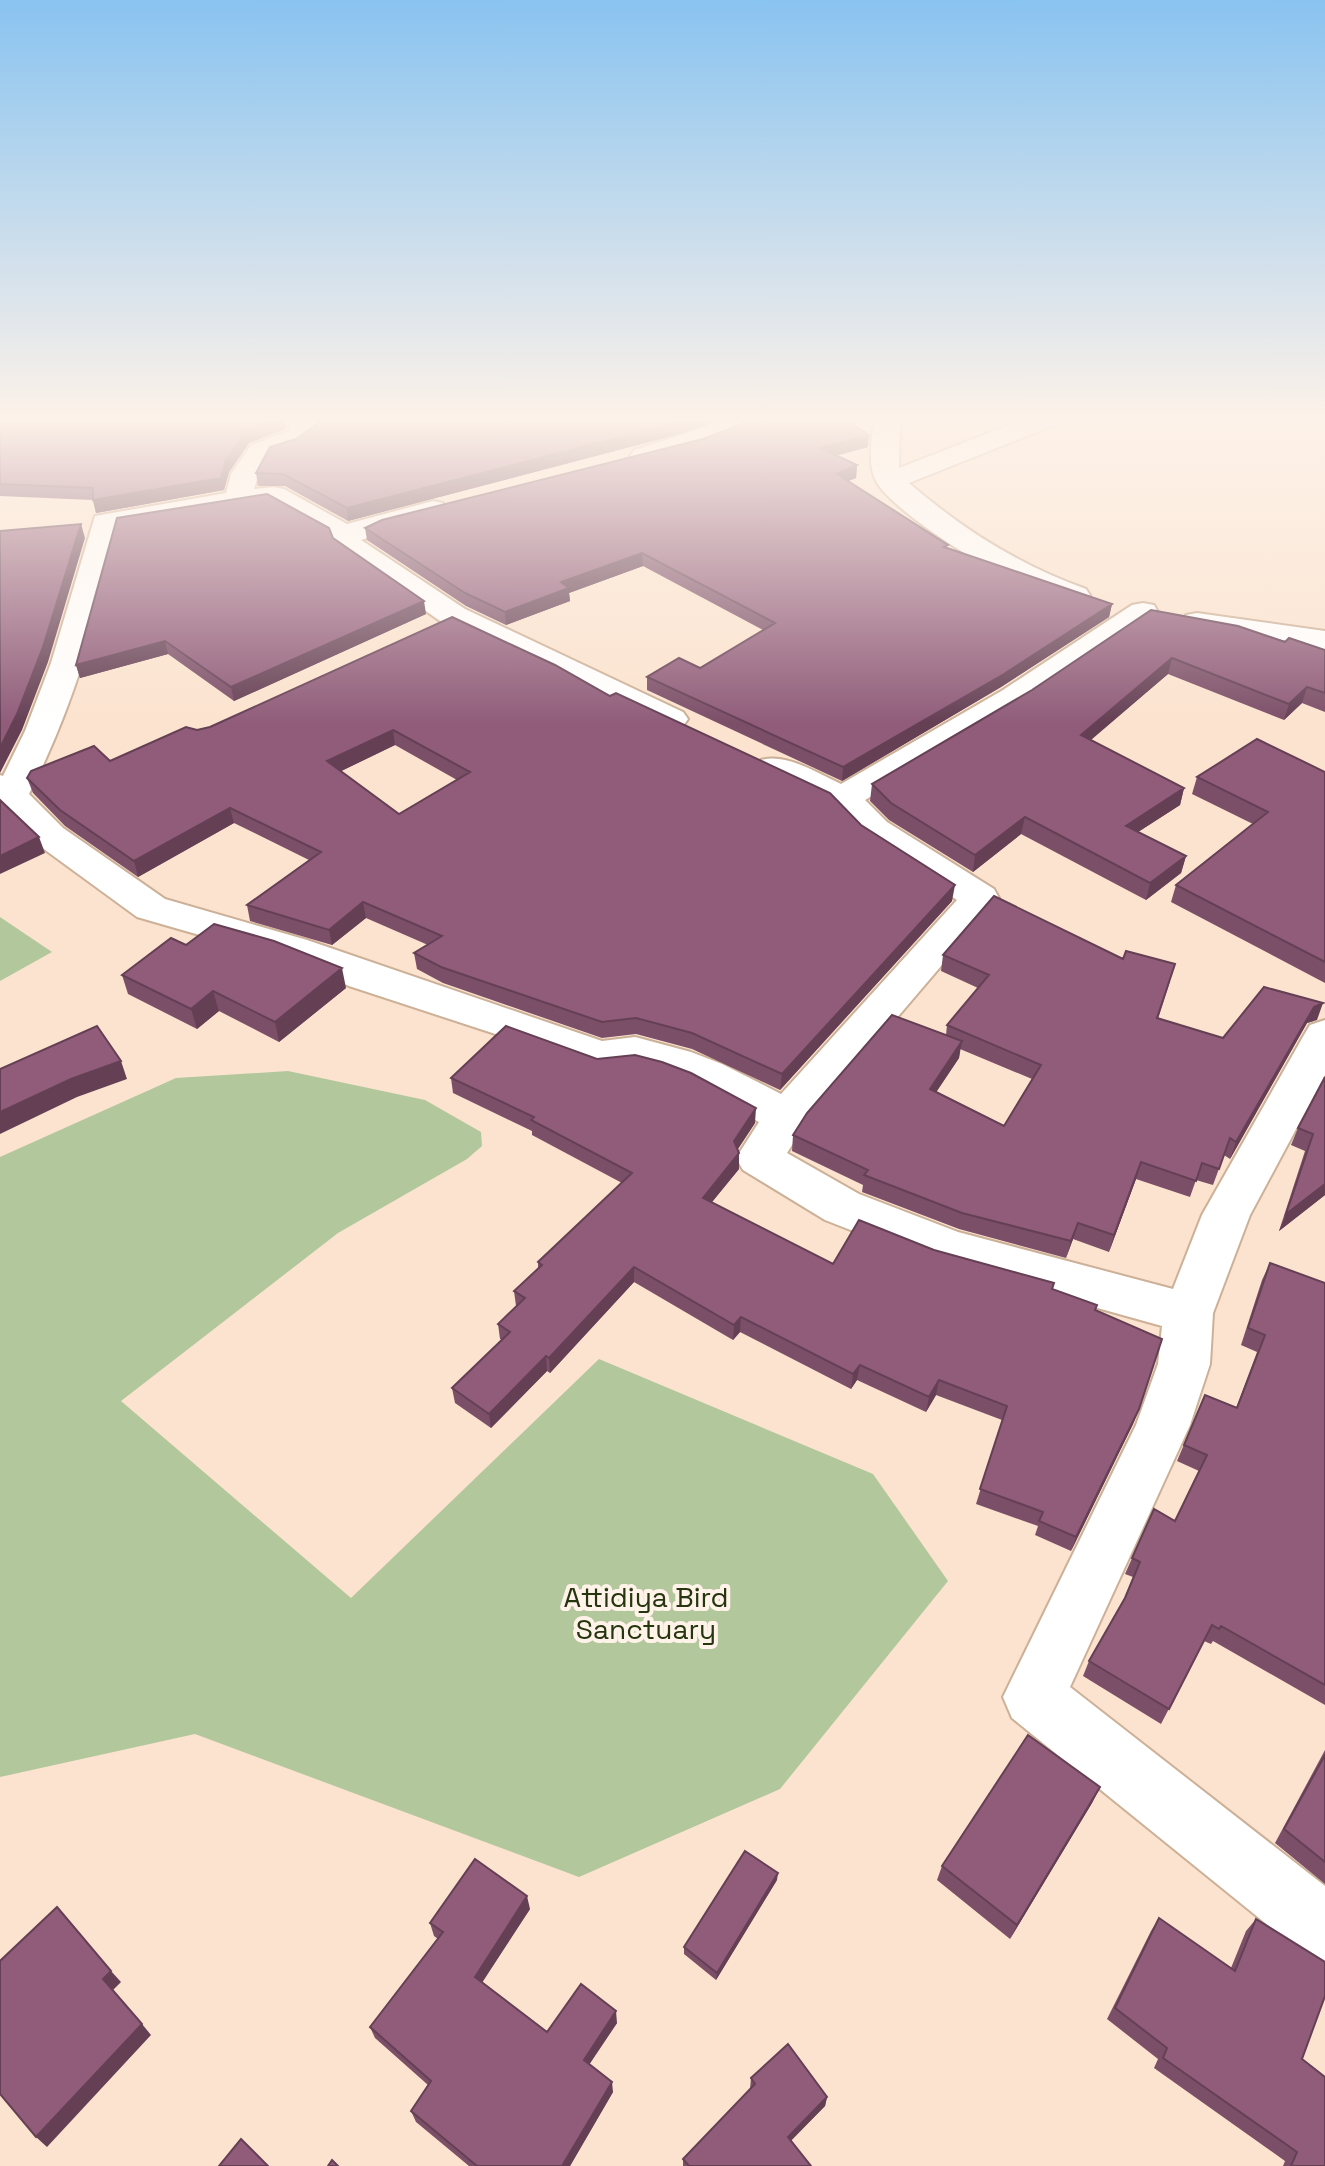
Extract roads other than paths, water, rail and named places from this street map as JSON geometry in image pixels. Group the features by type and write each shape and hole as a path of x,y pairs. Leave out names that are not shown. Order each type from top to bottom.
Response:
{"street":[{"path":"110,521 105,522 64,681 32,757 5,791 71,852 151,908 293,949 364,976 559,1040 598,1057 635,1052 676,1063 707,1075 787,1117"},
{"path":"322,521 347,535"},
{"path":"347,535 384,521"},
{"path":"939,521 1015,571 1055,589 1143,612 1325,641"},
{"path":"347,535 347,543 440,622 692,730"},
{"path":"843,798 1015,697 1143,612"},
{"path":"748,756 843,798 874,830 980,898 787,1117 759,1158 842,1207 949,1249 1188,1313"},
{"path":"1325,1035 1226,1215 1188,1313 1184,1364 1163,1425 1105,1554 1034,1697 1325,1928"}],"park label":[{"name":"Attidiya Bird Sanctuary","path":"646,1613"}]}
